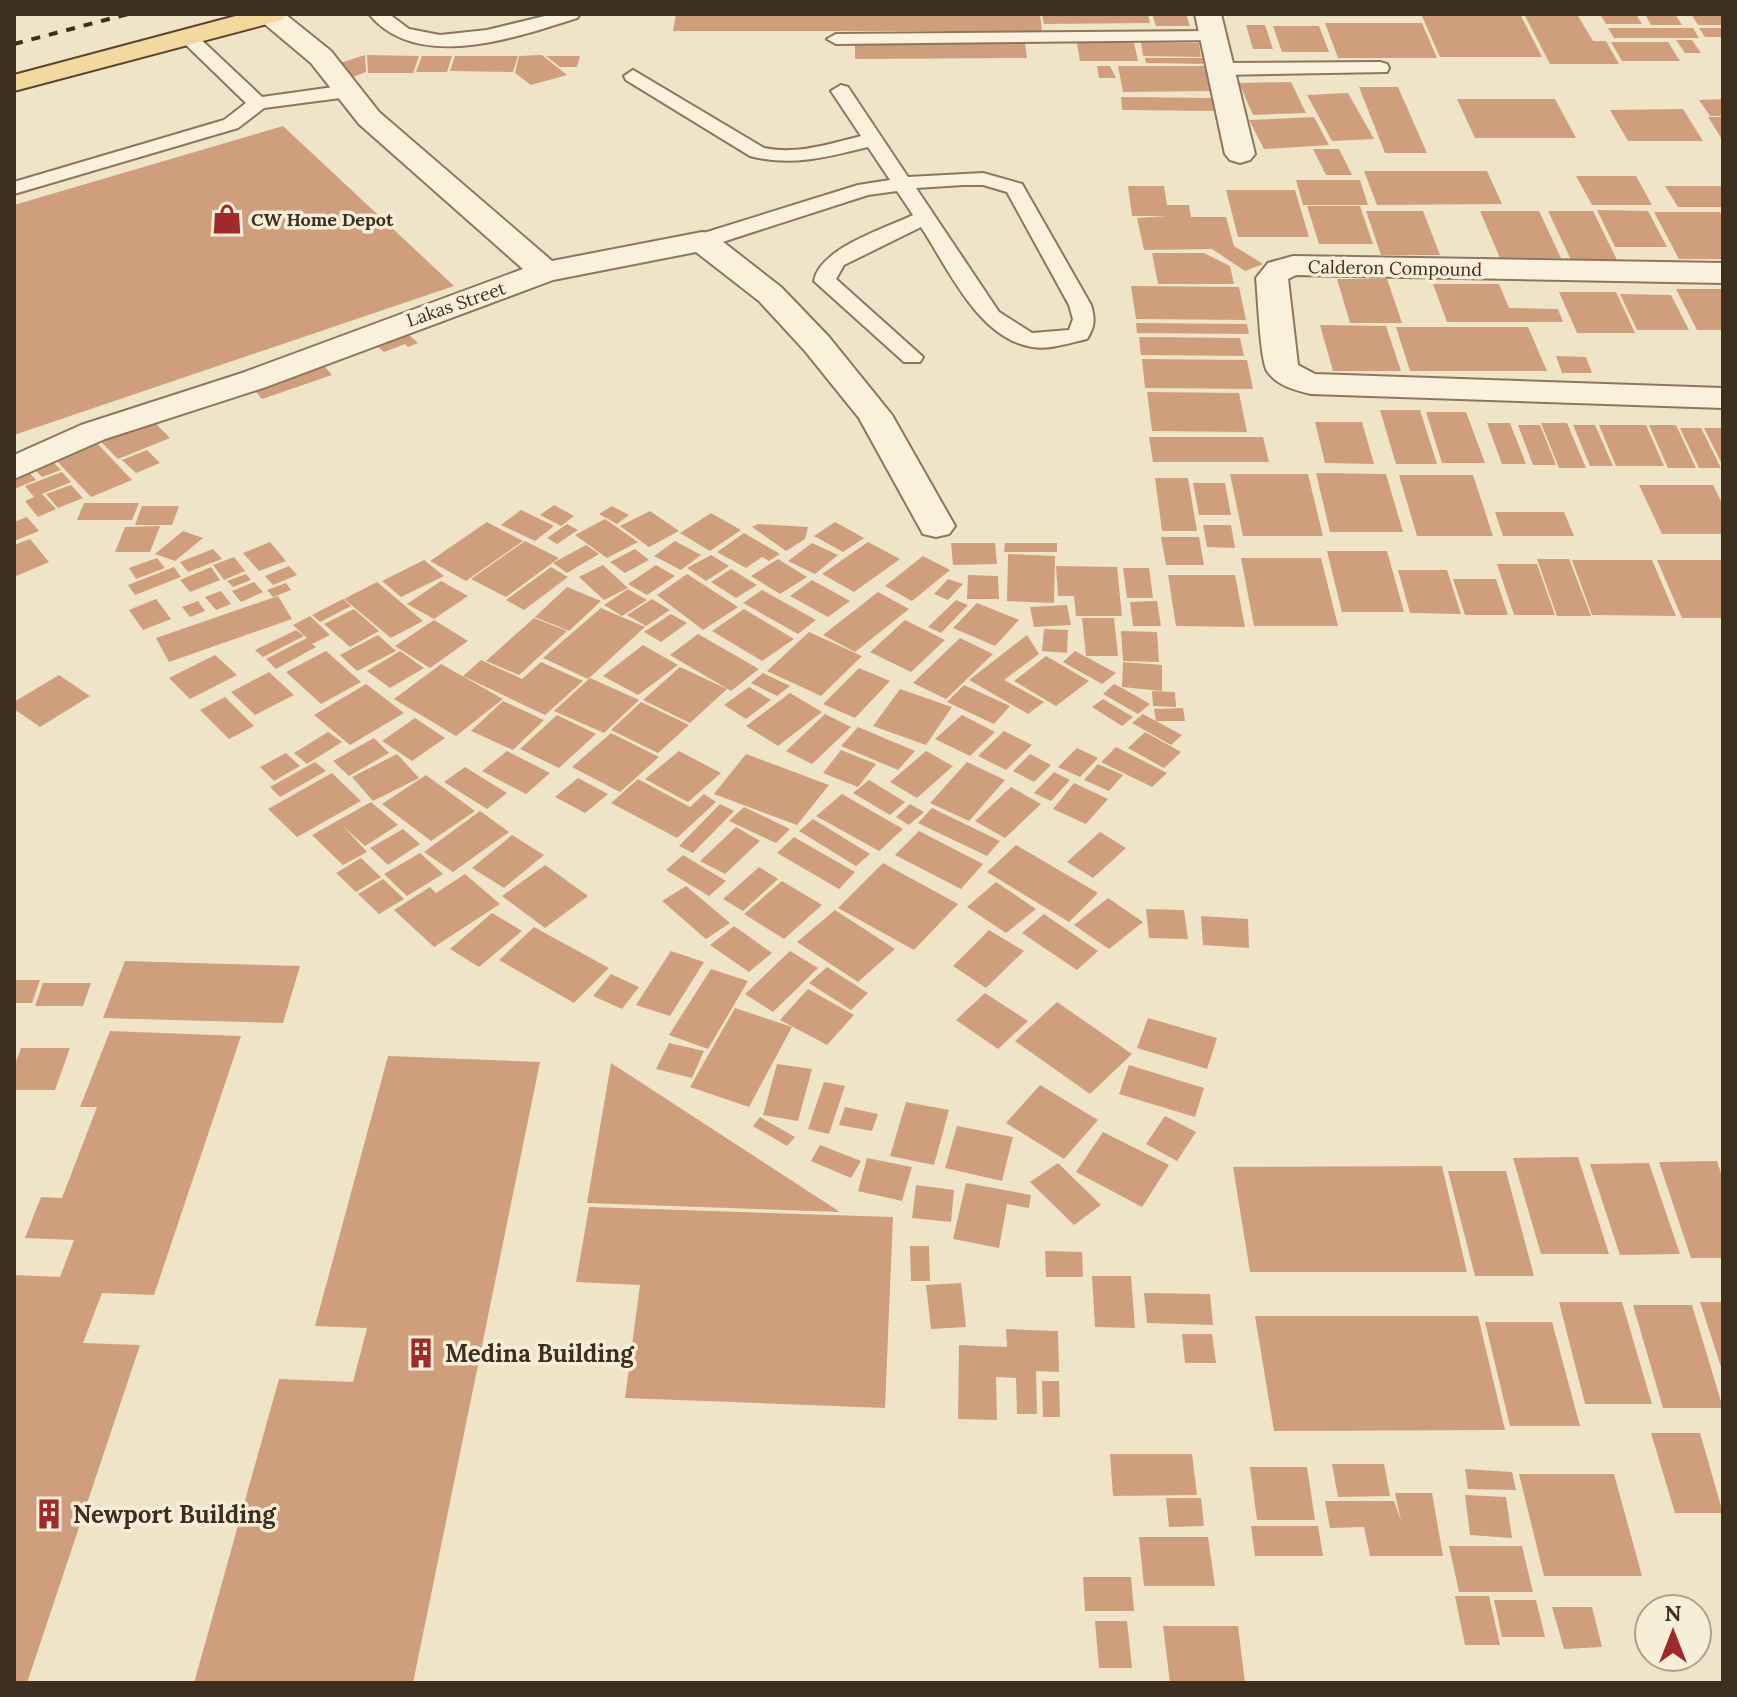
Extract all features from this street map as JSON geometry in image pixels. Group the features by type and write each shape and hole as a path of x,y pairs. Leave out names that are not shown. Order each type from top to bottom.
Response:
{"main road":[{"path":"14,83 272,14"}],"street":[{"path":"272,14 321,57 369,118 545,272"},
{"path":"1211,25 1240,154"},
{"path":"702,241 770,294 826,355 875,415 936,526"},
{"name":"Lakas Street","path":"14,468 93,432 254,380 545,272 702,241"},
{"name":"Calderon Compound","path":"1723,273 1293,265 1279,270 1272,278 1282,368 1294,378 1311,384 1723,398"}],"lane":[{"path":"378,14 404,34 424,39 476,38 571,14"},
{"path":"836,39 1211,25"},
{"path":"188,37 258,103"},
{"path":"1221,69 1380,68"},
{"path":"633,76 757,152 774,157 794,159 871,140"},
{"path":"14,188 231,124 258,103 348,91"},
{"path":"702,241 845,194 905,185 982,178 1002,181 1015,188 1080,305 1084,319 1079,334 1054,341 1026,342 1005,330 991,317 905,185 871,140 841,91"},
{"path":"912,357 825,281 827,270 836,260 926,216"}],"building":[{"path":"676,14 1040,14 1042,31 673,31"},
{"path":"1148,14 1150,23 1044,24 1042,15"},
{"path":"1152,14 1186,14 1190,26 1156,26"},
{"path":"1421,14 1520,14 1542,57 1440,57"},
{"path":"1600,14 1636,14 1642,24 1606,24"},
{"path":"1645,14 1675,14 1682,25 1651,25"},
{"path":"1691,14 1723,14 1723,25 1698,25"},
{"path":"1525,16 1578,16 1593,41 1606,41 1619,64 1550,64"},
{"path":"1325,23 1422,23 1437,58 1338,58"},
{"path":"1246,25 1265,25 1273,49 1253,49"},
{"path":"1273,26 1319,26 1329,52 1282,52"},
{"path":"1608,28 1693,28 1699,38 1614,38"},
{"path":"1699,28 1723,28 1723,37 1705,37"},
{"path":"1676,40 1692,40 1701,53 1685,53"},
{"path":"1141,42 1199,43 1201,57 1143,56"},
{"path":"1611,42 1668,42 1680,61 1622,61"},
{"path":"1025,43 1027,58 855,59 855,44"},
{"path":"1077,43 1134,43 1138,61 1080,61"},
{"path":"365,55 366,72 353,77 340,63"},
{"path":"367,55 419,56 413,73 368,73"},
{"path":"542,55 567,75 531,85 515,73 519,56"},
{"path":"422,56 452,56 447,72 416,72"},
{"path":"455,56 518,56 513,72 450,71"},
{"path":"546,56 580,56 577,67 560,67"},
{"path":"1145,58 1206,58 1208,64 1146,63"},
{"path":"1097,66 1110,66 1116,78 1099,78"},
{"path":"1118,66 1205,66 1212,91 1123,92"},
{"path":"1291,82 1306,113 1253,115 1239,83"},
{"path":"1359,87 1398,87 1427,153 1385,153"},
{"path":"1348,93 1374,139 1332,141 1307,95"},
{"path":"1121,97 1214,98 1216,111 1122,110"},
{"path":"1457,99 1555,99 1576,138 1475,138"},
{"path":"1723,99 1723,116 1710,116 1699,100"},
{"path":"1683,109 1703,141 1628,141 1610,110"},
{"path":"1314,117 1329,145 1264,149 1249,120"},
{"path":"1708,117 1723,117 1723,141"},
{"name":"CW Home Depot","path":"283,126 454,286 14,435 14,205"},
{"path":"1313,149 1339,149 1352,175 1326,175"},
{"path":"1364,171 1487,171 1502,204 1377,205"},
{"path":"1576,176 1636,176 1652,205 1592,205"},
{"path":"1296,180 1360,180 1368,205 1303,205"},
{"path":"1128,186 1164,186 1167,205 1189,205 1191,217 1226,217 1234,246 1263,264 1245,271 1212,249 1144,250 1137,218 1167,216 1132,216"},
{"path":"1665,186 1723,186 1723,207 1678,207"},
{"path":"1226,190 1295,190 1309,237 1238,237"},
{"path":"1307,206 1360,206 1373,244 1319,244"},
{"path":"1597,210 1648,211 1667,247 1615,247"},
{"path":"1366,211 1423,211 1440,255 1381,255"},
{"path":"1480,211 1539,211 1561,258 1500,258"},
{"path":"1548,211 1593,211 1618,262 1572,262"},
{"path":"1654,212 1720,212 1723,218 1723,259 1679,259"},
{"path":"1152,253 1204,253 1230,266 1234,284 1158,284"},
{"path":"1337,279 1387,279 1402,323 1350,323"},
{"path":"1433,284 1499,284 1509,308 1558,309 1563,322 1447,322"},
{"path":"1131,286 1239,287 1246,320 1136,319"},
{"path":"1676,289 1723,289 1723,330 1697,330"},
{"path":"1559,292 1616,292 1635,333 1577,333"},
{"path":"1620,294 1671,295 1689,330 1637,330"},
{"path":"1136,323 1247,324 1249,334 1137,333"},
{"path":"1320,325 1386,326 1401,371 1333,371"},
{"path":"1396,327 1528,327 1547,371 1410,371"},
{"path":"402,329 418,343 384,352 371,341"},
{"path":"1139,337 1240,338 1244,356 1141,355"},
{"path":"1556,356 1586,357 1592,373 1562,373"},
{"path":"1142,359 1247,360 1253,389 1145,388"},
{"path":"320,361 332,375 262,399 250,385"},
{"path":"1147,392 1239,393 1247,432 1152,431"},
{"path":"1380,410 1420,410 1437,464 1396,464"},
{"path":"1426,412 1466,412 1485,463 1442,463"},
{"path":"152,420 170,438 118,459 100,441"},
{"path":"1315,422 1362,422 1374,464 1325,463"},
{"path":"1487,423 1510,423 1526,464 1502,464"},
{"path":"1541,423 1567,423 1586,468 1559,468"},
{"path":"1518,425 1540,425 1556,465 1533,465"},
{"path":"1573,425 1595,425 1613,466 1590,466"},
{"path":"1599,425 1646,425 1664,466 1616,466"},
{"path":"1649,425 1676,425 1696,468 1668,468"},
{"path":"1680,428 1701,428 1721,468 1699,468"},
{"path":"1704,428 1723,428 1723,466"},
{"path":"1149,437 1263,437 1269,462 1153,462"},
{"path":"93,439 132,480 91,497 52,456"},
{"path":"147,450 160,463 136,473 122,460"},
{"path":"53,462 61,470 42,477 34,469"},
{"path":"29,472 36,480 14,489 14,478"},
{"path":"62,472 71,482 42,494 56,509 38,517 25,501 34,497 25,486"},
{"path":"1316,473 1386,474 1403,532 1330,532"},
{"path":"1230,474 1308,474 1323,536 1243,536"},
{"path":"1399,475 1473,475 1493,536 1417,536"},
{"path":"1155,478 1188,478 1197,531 1162,531"},
{"path":"1193,483 1225,483 1231,515 1199,515"},
{"path":"71,485 83,498 58,508 46,494"},
{"path":"1639,485 1713,485 1723,505 1723,534 1662,534"},
{"path":"84,503 139,503 132,520 77,520"},
{"path":"554,505 574,516 561,526 540,515"},
{"path":"142,506 179,506 172,525 135,525"},
{"path":"612,506 629,515 617,524 599,514"},
{"path":"521,510 554,526 535,541 501,525"},
{"path":"650,511 679,531 649,547 620,526"},
{"path":"1495,512 1564,512 1574,536 1503,536"},
{"path":"711,513 741,530 710,551 680,533"},
{"path":"27,517 39,531 14,541 14,522"},
{"path":"605,519 638,542 607,558 575,535"},
{"path":"487,522 523,541 466,581 430,561"},
{"path":"835,522 864,538 843,552 814,536"},
{"path":"567,524 578,530 557,544 547,538"},
{"path":"758,524 808,527 805,539 786,551 752,527"},
{"path":"1203,525 1231,525 1235,548 1207,547"},
{"path":"160,526 150,552 115,552 125,527"},
{"path":"183,531 203,538 175,561 155,554"},
{"path":"744,533 780,554 769,561 762,557 746,568 717,552"},
{"path":"1161,537 1199,537 1204,565 1166,565"},
{"path":"30,539 49,562 14,577 14,545"},
{"path":"525,541 559,558 506,597 471,579"},
{"path":"675,541 701,555 681,570 654,556"},
{"path":"270,542 286,561 259,571 243,553"},
{"path":"868,542 900,559 854,592 822,574"},
{"path":"812,543 838,555 815,574 788,561"},
{"path":"951,543 995,543 997,564 953,565"},
{"path":"1005,543 1057,543 1057,552 1004,552"},
{"path":"586,545 599,554 567,573 553,563"},
{"path":"213,549 222,559 188,572 180,562"},
{"path":"635,549 649,560 625,573 610,562"},
{"path":"1327,551 1387,551 1404,612 1342,612"},
{"path":"1008,554 1055,556 1054,603 1007,601"},
{"path":"711,555 729,566 706,581 687,568"},
{"path":"923,556 950,570 912,601 885,586"},
{"path":"234,557 245,571 224,580 213,565"},
{"path":"157,558 165,568 136,579 129,568"},
{"path":"1241,558 1321,558 1338,626 1254,626"},
{"path":"778,559 807,577 780,594 751,576"},
{"path":"1537,559 1569,559 1591,616 1557,616"},
{"path":"424,560 444,576 401,597 382,581"},
{"path":"1572,560 1652,560 1676,616 1592,615"},
{"path":"1657,560 1723,560 1723,618 1682,618"},
{"path":"1497,564 1537,564 1555,615 1514,615"},
{"path":"603,565 628,588 604,600 579,577"},
{"path":"656,565 675,576 647,595 628,584"},
{"path":"289,566 297,575 273,585 265,576"},
{"path":"1056,566 1117,567 1122,616 1076,616 1074,596 1058,596"},
{"path":"174,567 181,577 135,595 128,585"},
{"path":"211,567 220,580 190,592 180,580"},
{"path":"551,567 568,577 524,610 506,600"},
{"path":"1123,568 1149,568 1153,598 1127,598"},
{"path":"731,569 757,585 736,598 711,582"},
{"path":"1398,570 1447,570 1461,614 1410,613"},
{"path":"246,574 251,580 233,587 227,581"},
{"path":"687,574 738,607 703,630 657,595"},
{"path":"968,575 998,576 999,599 967,599"},
{"path":"1168,575 1235,575 1245,627 1176,626"},
{"path":"948,579 963,584 948,600 934,594"},
{"path":"1453,579 1496,579 1508,615 1465,615"},
{"path":"812,580 850,601 828,617 790,596"},
{"path":"441,581 468,596 434,619 407,604"},
{"path":"254,582 263,592 241,602 232,591"},
{"path":"377,582 423,621 391,638 344,599"},
{"path":"286,583 291,590 273,597 267,590"},
{"path":"567,587 601,601 569,631 535,617"},
{"path":"628,589 647,600 622,616 604,605"},
{"path":"762,590 816,620 798,634 743,603"},
{"path":"221,591 231,604 216,610 205,597"},
{"path":"878,592 909,609 855,652 823,635"},
{"path":"278,596 292,619 169,662 156,638"},
{"path":"156,599 171,619 143,630 129,610"},
{"path":"343,599 351,606 320,622 312,615"},
{"path":"652,599 670,610 646,626 627,615"},
{"path":"956,600 968,605 941,633 928,627"},
{"path":"198,601 205,611 190,617 182,607"},
{"path":"1157,601 1161,626 1133,626 1130,602"},
{"path":"977,603 1019,620 995,646 953,628"},
{"path":"1067,605 1071,625 1034,627 1030,607"},
{"path":"601,608 645,627 588,679 543,658"},
{"path":"354,609 379,631 350,647 324,624"},
{"path":"744,609 794,639 762,661 712,631"},
{"path":"671,614 687,623 661,642 644,632"},
{"path":"310,616 330,635 312,644 316,647 276,669 266,659 307,638 293,625"},
{"path":"534,618 567,631 519,675 486,661"},
{"path":"1082,618 1114,618 1118,656 1086,656"},
{"path":"434,620 468,641 430,668 395,646"},
{"path":"905,620 945,640 911,672 870,652"},
{"path":"1044,629 1068,630 1067,653 1042,651"},
{"path":"296,630 304,636 263,657 255,650"},
{"path":"1121,631 1157,632 1159,662 1123,661"},
{"path":"809,632 862,656 821,696 767,671"},
{"path":"698,634 759,669 731,691 670,655"},
{"path":"378,635 396,651 357,671 340,655"},
{"path":"1027,635 1039,654 1004,680 1044,702 1028,714 969,680"},
{"path":"960,638 993,654 946,699 913,683"},
{"path":"643,645 678,665 638,695 603,676"},
{"path":"326,651 361,682 321,704 286,672"},
{"path":"400,651 424,668 390,688 367,671"},
{"path":"1075,651 1116,673 1102,684 1063,662"},
{"path":"215,655 237,675 190,699 169,678"},
{"path":"1046,656 1089,681 1056,706 1014,681"},
{"path":"481,660 522,679 541,662 583,681 545,715 463,676"},
{"path":"1123,662 1162,665 1162,691 1122,687"},
{"path":"441,664 503,699 456,736 394,699"},
{"path":"680,667 727,689 690,723 643,700"},
{"path":"859,668 890,681 855,718 823,704"},
{"path":"269,672 294,695 255,715 231,692"},
{"path":"763,673 790,686 777,696 751,683"},
{"path":"59,675 90,696 40,727 14,709 14,702"},
{"path":"590,678 639,700 604,733 554,711"},
{"path":"366,684 404,713 350,745 314,715"},
{"path":"1114,684 1150,704 1138,714 1103,694"},
{"path":"964,685 1010,706 994,724 947,702"},
{"path":"749,687 771,700 746,719 724,705"},
{"path":"900,689 952,707 926,745 873,726"},
{"path":"1152,691 1175,692 1176,707 1153,706"},
{"path":"790,693 822,712 778,746 746,726"},
{"path":"225,697 254,726 229,739 200,710"},
{"path":"1103,699 1133,717 1122,726 1092,707"},
{"path":"503,701 544,720 513,750 471,731"},
{"path":"641,702 689,725 658,753 611,730"},
{"path":"1183,708 1185,721 1156,721 1154,709"},
{"path":"825,714 851,727 812,764 786,751"},
{"path":"1143,714 1182,735 1171,745 1132,723"},
{"path":"557,715 596,734 559,768 520,749"},
{"path":"962,715 995,732 970,756 935,739"},
{"path":"415,718 445,738 412,761 382,741"},
{"path":"858,727 915,751 898,770 841,746"},
{"path":"1004,731 1032,745 1006,770 978,756"},
{"path":"328,732 342,742 307,764 294,753"},
{"path":"1145,732 1181,752 1164,768 1128,748"},
{"path":"611,733 659,757 620,792 572,767"},
{"path":"374,738 389,753 349,776 333,761"},
{"path":"1116,747 1167,773 1152,787 1101,762"},
{"path":"1077,748 1098,758 1080,777 1058,767"},
{"path":"841,750 876,764 858,787 823,773"},
{"path":"507,751 550,773 526,794 482,771"},
{"path":"679,751 721,773 688,802 645,779"},
{"path":"926,751 953,766 917,798 890,782"},
{"path":"286,753 300,766 274,781 260,767"},
{"path":"397,754 419,778 373,801 352,777"},
{"path":"746,754 829,785 797,825 714,794"},
{"path":"1030,754 1051,765 1034,782 1013,771"},
{"path":"315,762 326,771 280,797 270,787"},
{"path":"967,762 1005,780 969,821 930,803"},
{"path":"1098,764 1123,775 1109,791 1084,780"},
{"path":"465,767 507,793 487,809 444,782"},
{"path":"1054,772 1070,780 1051,801 1034,793"},
{"path":"332,773 361,801 297,837 268,809"},
{"path":"426,775 475,811 431,841 382,804"},
{"path":"578,778 608,794 585,813 555,797"},
{"path":"638,779 690,807 704,794 716,802 677,838 611,803"},
{"path":"869,780 905,802 890,815 853,793"},
{"path":"1074,783 1108,799 1086,824 1053,809"},
{"path":"1011,787 1041,804 1005,838 975,821"},
{"path":"842,794 903,829 879,851 816,816"},
{"path":"371,802 398,825 365,846 343,826 367,852 343,865 312,835"},
{"path":"720,804 734,811 693,853 679,846"},
{"path":"910,804 924,812 909,825 896,817"},
{"path":"744,807 790,829 776,843 729,821"},
{"path":"932,808 1000,841 987,856 918,823"},
{"path":"480,811 509,832 453,872 424,852"},
{"path":"813,819 870,854 856,866 799,831"},
{"path":"736,827 760,841 725,874 700,861"},
{"path":"403,829 420,844 388,865 370,848"},
{"path":"919,831 983,864 961,889 895,855"},
{"path":"1100,832 1126,848 1093,878 1067,862"},
{"path":"512,835 544,855 504,888 472,868"},
{"path":"794,837 855,872 839,889 777,853"},
{"path":"1016,845 1098,893 1069,922 987,872"},
{"path":"420,853 443,874 407,896 384,874"},
{"path":"683,855 726,881 709,896 666,870"},
{"path":"361,858 381,877 356,892 336,873"},
{"path":"883,863 958,904 914,950 838,908"},
{"path":"545,865 588,896 545,928 502,896"},
{"path":"759,867 778,879 743,911 723,899"},
{"path":"465,874 500,904 434,947 394,910 430,887 436,893"},
{"path":"383,879 404,899 379,914 358,894"},
{"path":"782,881 822,905 784,939 744,914"},
{"path":"996,882 1036,909 1006,933 967,907"},
{"path":"686,886 730,923 706,939 662,901"},
{"path":"1108,898 1143,922 1109,949 1074,925"},
{"path":"1146,909 1184,910 1188,939 1149,938"},
{"path":"835,910 895,949 858,982 797,942"},
{"path":"492,913 522,931 479,967 450,949"},
{"path":"1044,914 1098,951 1077,970 1022,933"},
{"path":"1201,916 1248,919 1249,948 1203,945"},
{"path":"734,926 772,953 749,972 710,945"},
{"path":"534,927 609,968 574,1003 499,960"},
{"path":"989,930 1024,951 986,988 953,966"},
{"path":"671,951 704,962 670,1016 636,1005"},
{"path":"790,951 818,968 773,1012 745,994"},
{"path":"125,961 300,966 283,1023 103,1018"},
{"path":"827,967 868,993 851,1010 809,983"},
{"path":"711,969 748,981 708,1049 669,1035"},
{"path":"611,974 639,987 622,1009 593,996"},
{"path":"14,980 40,980 32,1003 14,1003"},
{"path":"43,983 91,983 83,1006 35,1006"},
{"path":"808,989 854,1015 827,1045 780,1020"},
{"path":"985,993 1028,1021 998,1049 956,1020"},
{"path":"1057,1002 1132,1054 1090,1094 1015,1041"},
{"path":"735,1008 792,1027 749,1107 690,1087"},
{"path":"1148,1018 1217,1038 1207,1069 1137,1048"},
{"name":"Newport Building","path":"110,1031 241,1036 154,1295 102,1293 83,1343 140,1345 27,1683 14,1683 14,1275 60,1277 74,1240 25,1238 41,1197 62,1198 97,1107 80,1107"},
{"path":"669,1043 704,1051 692,1078 656,1069"},
{"path":"21,1048 70,1048 55,1090 14,1090 14,1067"},
{"name":"Medina Building","path":"388,1056 540,1062 413,1683 194,1683 279,1379 353,1382 367,1328 315,1326"},
{"path":"611,1063 840,1212 587,1203"},
{"path":"777,1064 812,1069 798,1121 763,1115"},
{"path":"1129,1065 1204,1088 1195,1117 1119,1094"},
{"path":"824,1082 845,1086 829,1134 808,1129"},
{"path":"1040,1085 1098,1120 1064,1159 1006,1123"},
{"path":"906,1102 949,1110 934,1165 890,1156"},
{"path":"845,1107 878,1114 872,1131 839,1125"},
{"path":"1165,1116 1196,1132 1177,1161 1146,1144"},
{"path":"760,1117 795,1137 787,1146 753,1126"},
{"path":"957,1126 1013,1137 1002,1181 945,1168"},
{"path":"1103,1132 1169,1165 1142,1207 1076,1172"},
{"path":"820,1145 861,1161 851,1178 811,1161"},
{"path":"1578,1157 1609,1254 1541,1254 1513,1158"},
{"path":"867,1158 912,1167 902,1201 858,1191"},
{"path":"1717,1161 1723,1179 1723,1258 1691,1258 1659,1162"},
{"path":"1058,1163 1101,1205 1074,1225 1030,1182"},
{"path":"1649,1163 1680,1254 1620,1255 1590,1164"},
{"path":"1442,1166 1467,1272 1250,1272 1233,1167"},
{"path":"1448,1171 1506,1171 1534,1276 1475,1276"},
{"path":"966,1183 1031,1195 1029,1208 1007,1204 999,1248 953,1239"},
{"path":"916,1185 954,1190 951,1222 912,1218"},
{"path":"589,1207 893,1217 885,1408 625,1398 640,1285 576,1282"},
{"path":"910,1246 929,1246 930,1281 911,1281"},
{"path":"1045,1251 1082,1252 1083,1277 1046,1277"},
{"path":"1092,1276 1131,1276 1135,1328 1095,1327"},
{"path":"961,1283 966,1327 931,1329 926,1285"},
{"path":"1144,1293 1210,1294 1213,1325 1147,1323"},
{"path":"1559,1302 1622,1302 1652,1404 1585,1404"},
{"path":"1700,1302 1723,1302 1723,1370 1722,1370"},
{"path":"1633,1305 1692,1305 1723,1408 1663,1408"},
{"path":"1255,1316 1478,1316 1505,1430 1274,1431"},
{"path":"1485,1322 1552,1322 1580,1426 1510,1426"},
{"path":"1006,1329 1058,1331 1059,1372 1036,1371 1037,1414 1017,1414 1016,1378 996,1377 997,1420 958,1419 959,1345 1007,1347"},
{"path":"1182,1334 1212,1334 1216,1363 1185,1363"},
{"path":"1042,1381 1059,1381 1060,1417 1043,1417"},
{"path":"1651,1433 1700,1433 1723,1513 1675,1513"},
{"path":"1110,1454 1192,1454 1197,1495 1113,1496"},
{"path":"1332,1464 1384,1464 1390,1496 1338,1497"},
{"path":"1250,1467 1307,1467 1315,1520 1257,1520"},
{"path":"1465,1469 1512,1472 1516,1490 1468,1489"},
{"path":"1519,1474 1614,1474 1642,1576 1544,1576"},
{"path":"1395,1493 1432,1493 1443,1556 1370,1556 1364,1527 1330,1528 1325,1501 1394,1501 1401,1521"},
{"path":"1465,1495 1506,1497 1512,1538 1470,1535"},
{"path":"1166,1498 1201,1498 1204,1526 1169,1527"},
{"path":"1251,1526 1318,1526 1323,1556 1255,1556"},
{"path":"1139,1537 1208,1537 1215,1586 1144,1586"},
{"path":"1449,1546 1522,1546 1533,1592 1459,1592"},
{"path":"1083,1577 1131,1577 1134,1611 1085,1611"},
{"path":"1455,1596 1489,1596 1500,1645 1465,1645"},
{"path":"1494,1600 1536,1600 1545,1637 1502,1637"},
{"path":"1552,1607 1592,1607 1602,1647 1564,1649"},
{"path":"1095,1621 1127,1621 1132,1668 1099,1668"},
{"path":"1163,1626 1238,1626 1245,1683 1170,1683"}],"railway":[{"path":"14,44 128,14"}],"place":[{"name":"CW Home Depot","path":"227,219"},
{"name":"Medina Building","path":"421,1353"},
{"name":"Newport Building","path":"49,1514"}]}
